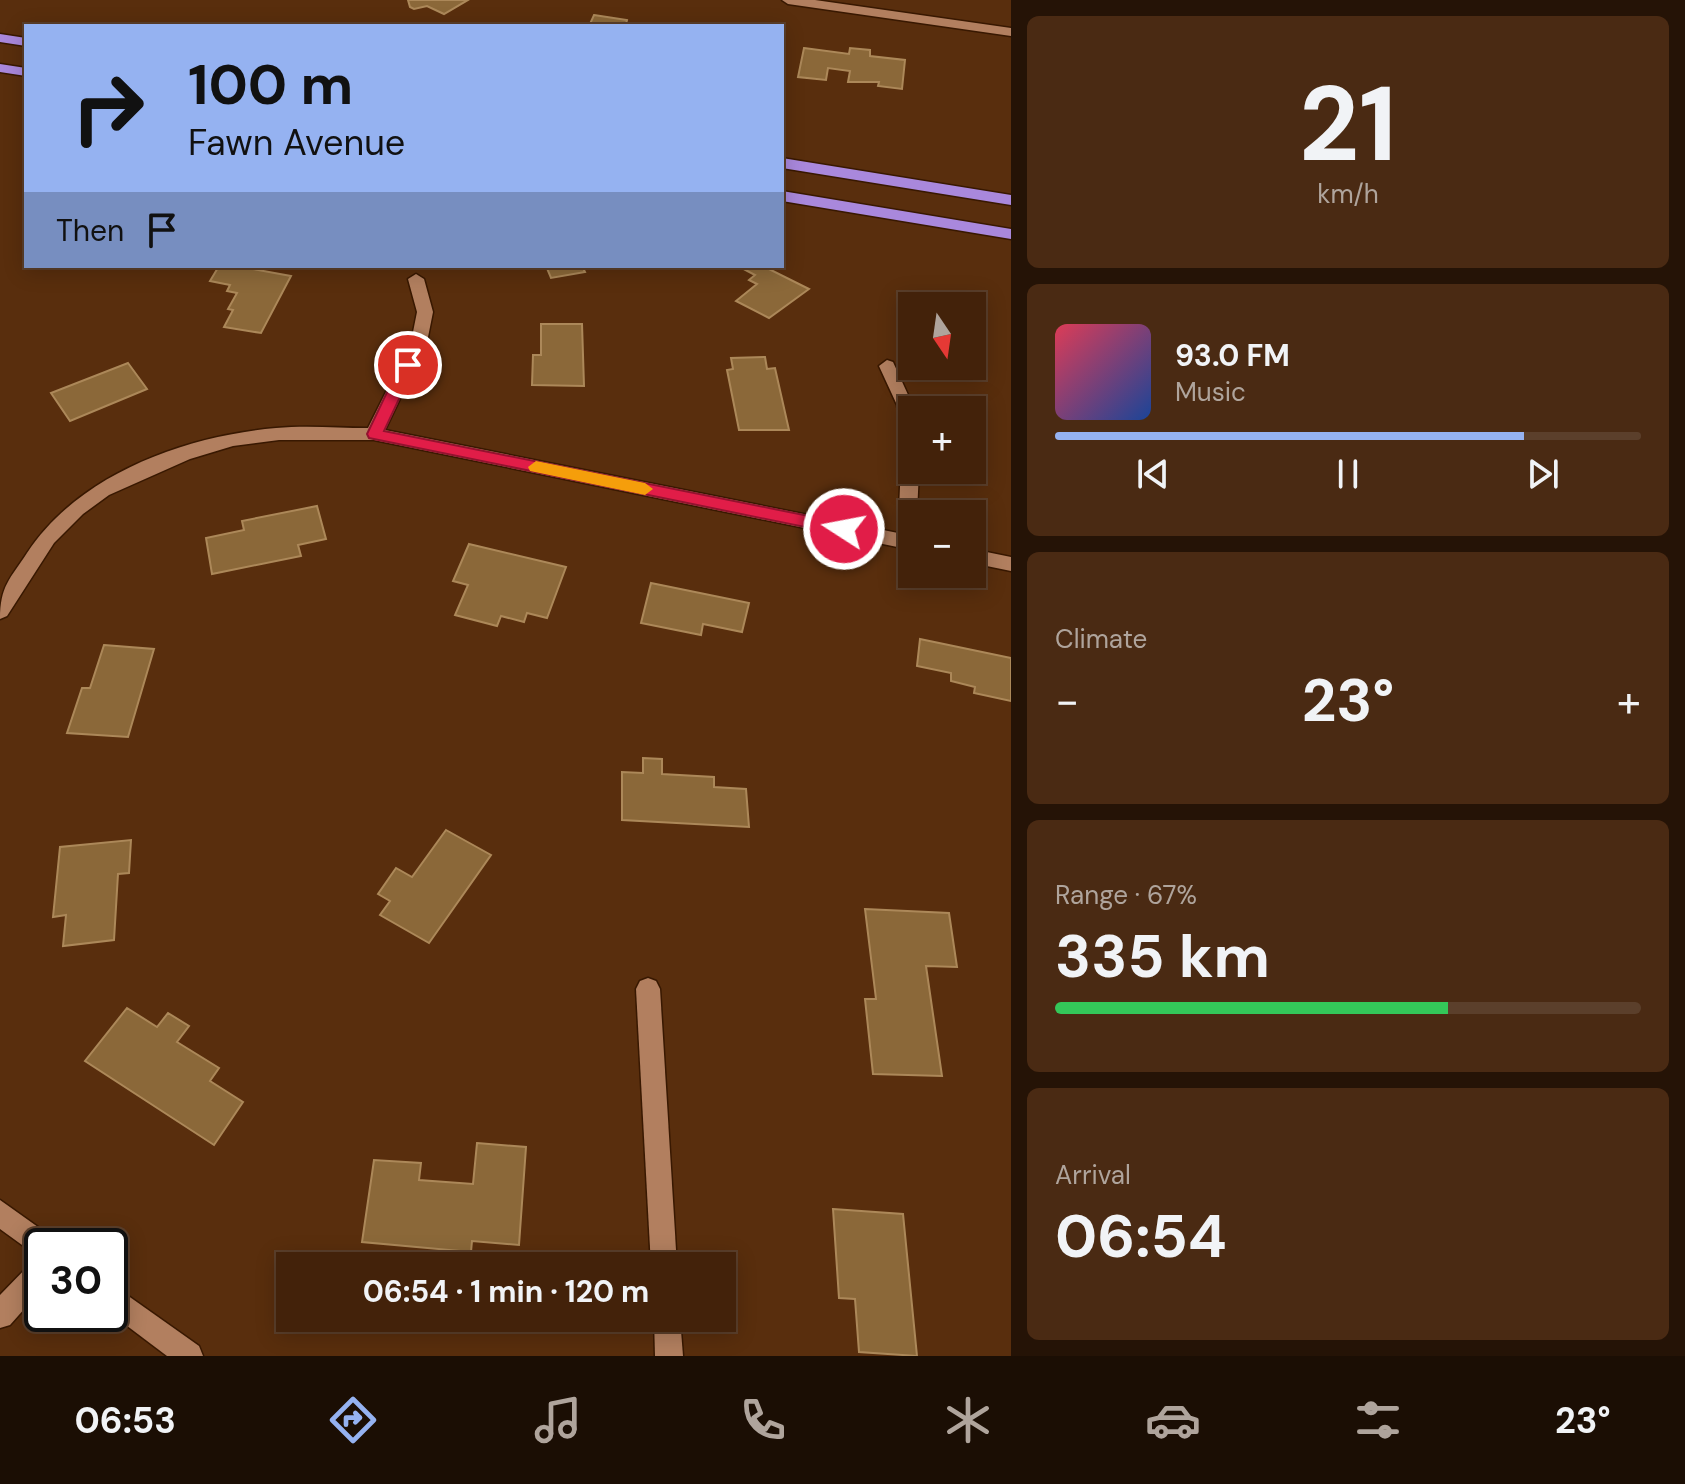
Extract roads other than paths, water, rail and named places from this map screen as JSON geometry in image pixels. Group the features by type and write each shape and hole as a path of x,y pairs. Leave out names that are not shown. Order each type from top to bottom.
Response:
{"highway":[{"path":"0,38 24,42"},
{"path":"0,68 24,72"},
{"path":"0,80 24,83"},
{"path":"784,163 1011,200"},
{"path":"784,196 1011,234"}],"street":[{"path":"788,0 1011,32"},
{"path":"374,434 419,342 425,312 416,279"},
{"path":"887,366 906,405 911,440 910,500"},
{"path":"0,611 47,538 77,509 140,471 184,454 233,440 279,434 374,434 898,540"},
{"path":"986,559 1011,564"},
{"path":"648,989 663,1252"},
{"path":"0,1213 24,1231"},
{"path":"0,1315 24,1289"},
{"path":"128,1310 189,1356"},
{"path":"668,1332 669,1356"}]}
